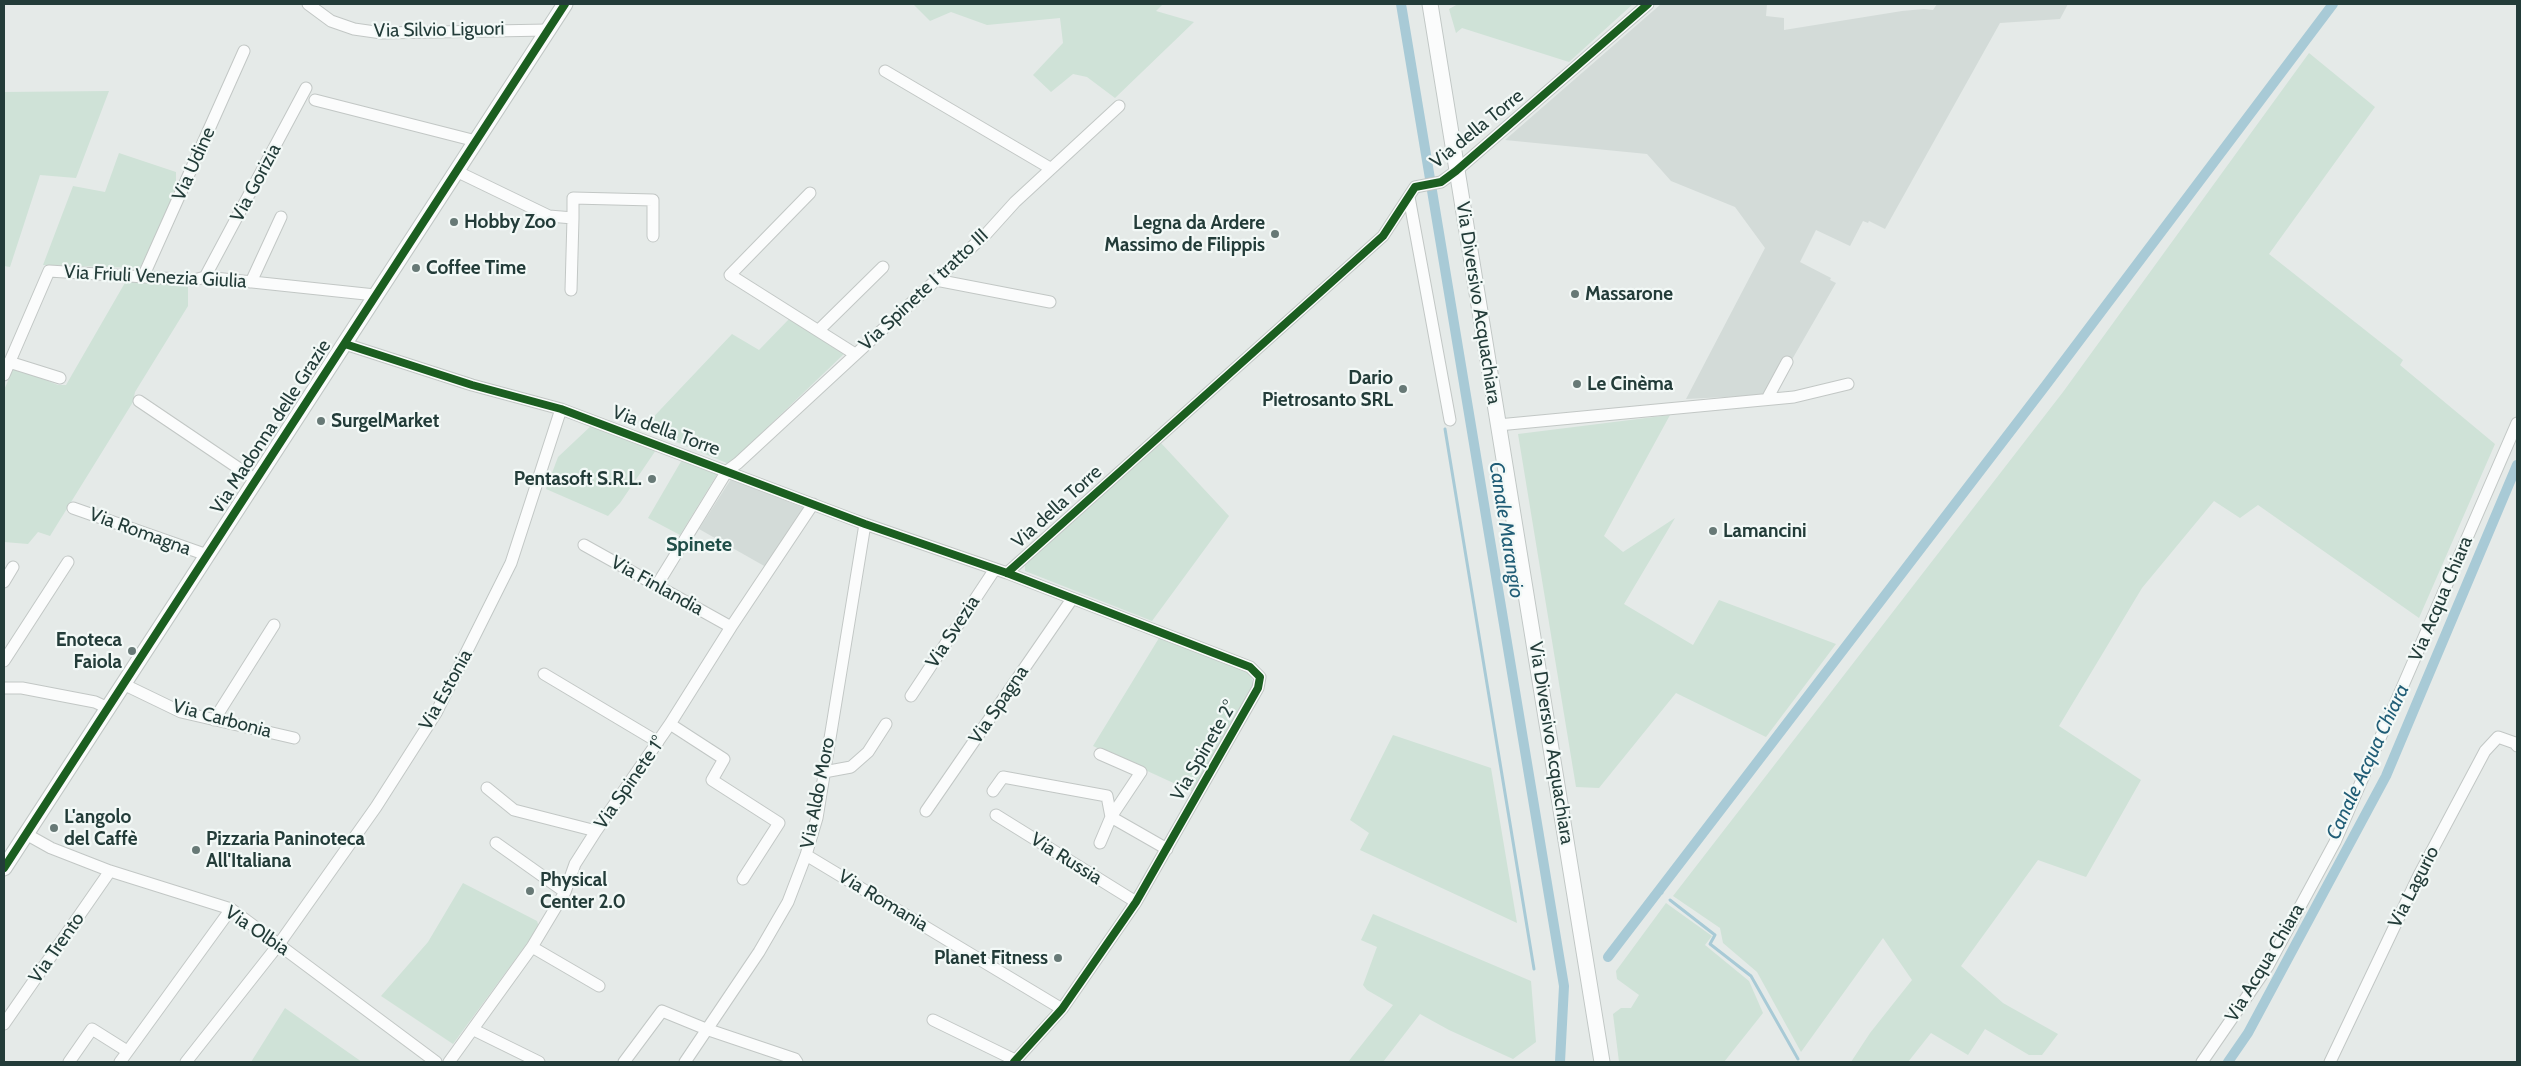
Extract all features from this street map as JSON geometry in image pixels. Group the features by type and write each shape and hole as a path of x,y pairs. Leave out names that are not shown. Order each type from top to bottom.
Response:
{"main road":[{"name":"Via Madonna delle Grazie","path":"4,868 565,4"},
{"name":"Via Diversivo Acquachiara","path":"1430,4 1602,1062"}],"street":[{"name":"Via Silvio Liguori","path":"308,4 331,21 354,30 382,33 548,30"},
{"name":"Via della Torre","path":"344,344 472,384 561,409 865,524 1007,573 1383,236 1412,192 1441,182 1456,171 1648,4"},
{"name":"Via Udine","path":"143,277 244,51"},
{"path":"885,71 1050,168"},
{"name":"Via Gorizia","path":"205,277 306,88"},
{"path":"315,100 476,141"},
{"name":"Via Spinete I tratto III","path":"726,471 738,463 987,233 1050,168 1119,106"},
{"path":"456,171 549,216 573,218"},
{"path":"1412,192 1450,420"},
{"path":"810,193 730,275 820,329 855,354"},
{"path":"571,290 573,198 653,200 653,236"},
{"path":"251,282 281,217"},
{"path":"820,329 883,267"},
{"name":"Via Friuli Venezia Giulia","path":"4,375 49,271 194,280 205,277 375,295"},
{"path":"936,280 1050,302"},
{"path":"9,362 60,378"},
{"path":"1767,399 1787,362"},
{"name":"Via Diversivo Acquachiara","path":"1498,425 1794,397 1848,384"},
{"path":"139,401 256,480"},
{"name":"Via Estonia","path":"186,1062 278,944 376,807 436,713 511,563 561,409"},
{"name":"Via Acqua Chiara","path":"2202,1062 2268,966 2335,842 2517,423"},
{"path":"657,585 726,471"},
{"name":"Via Spinete 1°","path":"449,1062 474,1030 532,947 564,892 575,864 596,831 670,724 731,627 814,504"},
{"name":"Via Romagna","path":"73,508 206,555"},
{"name":"Via Aldo Moro","path":"685,1062 706,1028 760,952 788,902 806,855 817,818 865,524"},
{"name":"Via Finlandia","path":"584,545 731,627"},
{"path":"4,661 68,562"},
{"path":"4,582 13,567"},
{"name":"Via Svezia","path":"911,696 995,569"},
{"name":"Via Spinete 2°","path":"1007,573 1250,667 1260,677 1258,688 1136,902 1062,1009 1014,1061"},
{"name":"Via Spagna","path":"926,811 1072,599"},
{"path":"214,720 274,624"},
{"path":"544,674 658,742"},
{"name":"Via Carbonia","path":"123,684 181,712 294,738"},
{"path":"4,688 22,688 95,702 108,708"},
{"path":"670,724 724,759 712,780 779,823 743,878"},
{"path":"824,772 851,767 868,752 886,724"},
{"name":"Via Lagurio","path":"2330,1062 2419,875 2486,752 2498,737 2514,740"},
{"path":"1100,754 1140,772 1111,817 1100,843"},
{"path":"993,791 1003,777 1107,796 1111,817 1167,849"},
{"path":"487,788 514,810 596,831"},
{"name":"Via Russia","path":"996,815 1136,902"},
{"name":"Via Olbia","path":"26,834 51,848 110,871 231,909 436,1062"},
{"path":"496,843 564,892"},
{"name":"Via Romania","path":"806,855 1062,1009"},
{"name":"Via Trento","path":"4,1024 110,871"},
{"path":"120,1062 231,909"},
{"path":"532,947 599,986"},
{"path":"624,1062 662,1011 795,1059 797,1062"},
{"path":"933,1020 1014,1061"},
{"path":"69,1062 92,1029 128,1051"},
{"path":"474,1030 539,1062"}],"shaded area":[{"path":"1661,4 1767,4 1766,16 1784,18 1784,30 1902,11 1933,10 1937,4 2068,4 2060,19 2000,23 1885,229 1869,221 1868,223 1863,221 1850,246 1816,230 1800,262 1831,278 1830,280 1836,283 1790,363 1766,395 1686,399 1765,248 1735,207 1671,181 1647,154 1505,140"},
{"path":"731,479 804,508 766,567 699,529"}],"green space":[{"path":"913,4 1163,4 1156,11 1194,22 1115,98 1087,77 1073,74 1051,92 1033,75 1063,43 1060,18 987,25 951,12 930,21"},
{"path":"1458,4 1633,4 1569,62 1462,28 1456,33 1449,9"},
{"path":"2309,53 2375,107 2269,254 2403,360 2400,365 2495,444 2419,618 2258,505 2240,518 2214,501 2142,588 2059,726 2141,780 2086,877 2038,860 1961,966 2003,1003 2058,1034 2042,1055 2029,1055 1985,1029 1968,1055 1931,1033 1908,1062 1851,1062 1870,1033 1912,980 1883,938 1801,1052 1757,972 1723,943 1720,928 1673,896 2063,392"},
{"path":"109,91 76,178 40,175 10,267 4,266 4,92"},
{"path":"119,153 176,172 176,192 140,268 43,265 73,186 105,192"},
{"path":"126,281 188,285 188,306 135,392 133,402 50,536 38,532 28,544 4,542 4,390 14,367 58,385 66,385"},
{"path":"790,318 846,352 729,464 643,428 732,334 759,350"},
{"path":"1670,415 1604,536 1623,552 1675,518 1624,604 1693,645 1719,600 1836,644 1766,737 1676,693 1599,788 1576,787 1518,434"},
{"path":"593,424 656,450 620,503 608,516 546,489 558,457"},
{"path":"1161,443 1229,516 1152,621 1025,571 1025,564"},
{"path":"683,458 718,473 680,535 648,518"},
{"path":"1159,638 1249,670 1254,686 1193,792 1093,746"},
{"path":"1393,735 1491,768 1517,923 1360,850 1369,833 1350,820"},
{"path":"463,883 537,921 539,927 453,1044 381,996 428,942"},
{"path":"1666,903 1712,936 1705,945 1749,981 1763,1013 1724,1062 1619,1062 1613,1014 1621,1008 1631,1008 1639,995 1617,979 1616,971"},
{"path":"1373,914 1531,981 1536,1042 1513,1059 1449,1030 1420,1014 1383,1062 1348,1062 1393,1005 1367,990 1363,985 1377,947 1361,940"},
{"path":"285,1008 362,1062 251,1062"}],"waterway":[{"name":"Canale Marangio","path":"1401,4 1564,986 1560,1062"},
{"path":"1608,957 2046,385 2333,4"},
{"path":"1445,429 1534,969"},
{"name":"Canale Acqua Chiara","path":"2228,1062 2248,1033 2386,776 2517,465"},
{"path":"1670,900 1715,935 1710,944 1751,976 1798,1059"}],"cycle path":[{"path":"4,868 565,4"},
{"path":"1007,573 1383,236 1415,187 1441,182 1456,171 1648,4"},
{"path":"345,344 472,385 561,409 865,524 1007,573 1250,667 1260,677 1258,688 1136,902 1062,1009 1014,1062"}],"place":[{"name":"Hobby Zoo","path":"454,222"},
{"name":"Legna da Ardere Massimo de Filippis","path":"1275,234"},
{"name":"Coffee Time","path":"416,268"},
{"name":"Massarone","path":"1575,294"},
{"name":"Le Cinèma","path":"1577,384"},
{"name":"Dario Pietrosanto SRL","path":"1403,389"},
{"name":"SurgelMarket","path":"321,421"},
{"name":"Pentasoft S.R.L.","path":"652,479"},
{"name":"Lamancini","path":"1713,531"},
{"name":"Enoteca Faiola","path":"132,651"},
{"name":"L'angolo del Caffè","path":"54,828"},
{"name":"Pizzaria Paninoteca All'Italiana","path":"196,850"},
{"name":"Physical Center 2.0","path":"530,891"},
{"name":"Planet Fitness","path":"1058,958"}],"district":[{"name":"Spinete","path":"699,545"}]}
